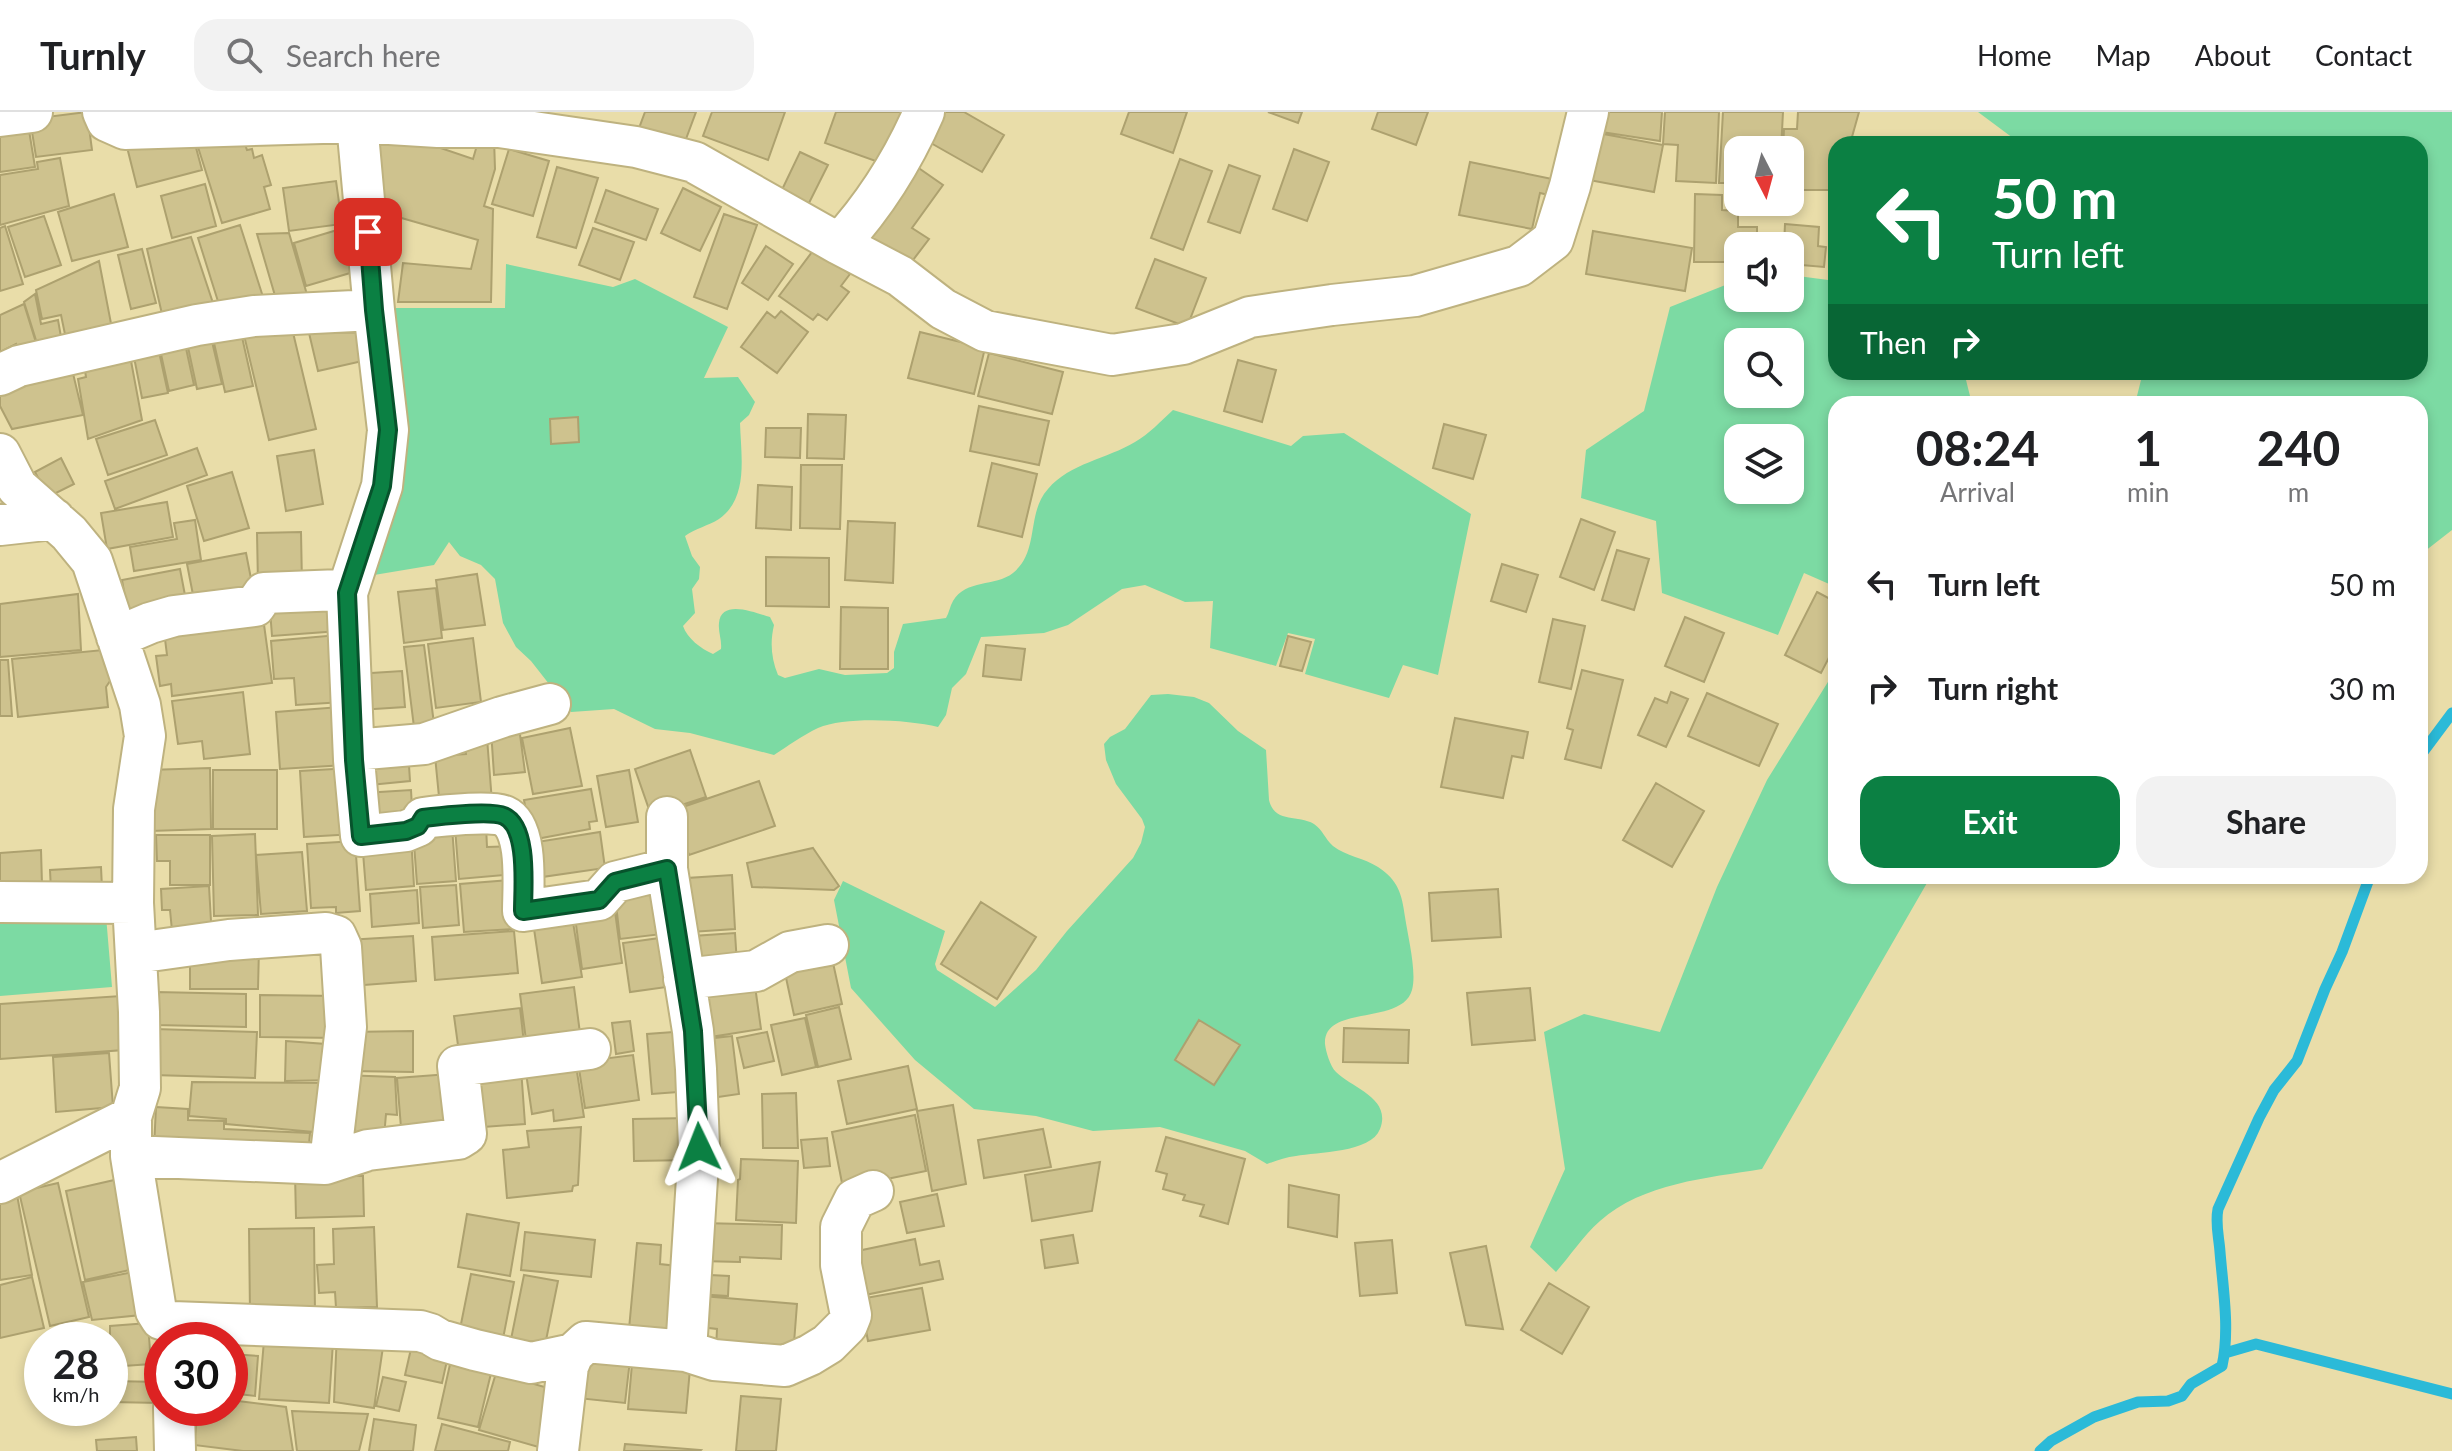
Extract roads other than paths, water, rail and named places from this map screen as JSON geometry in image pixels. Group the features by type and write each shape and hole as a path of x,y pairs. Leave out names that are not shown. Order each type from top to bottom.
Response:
{"street":[{"path":"0,116 32,112"},
{"path":"103,112 107,121 125,129 356,117 438,127 499,127 636,147 694,162 900,276 943,309 985,331 1112,355 1183,344 1250,317 1415,296 1519,266 1553,240 1588,112"},
{"path":"839,244 861,220 887,180 924,112"},
{"path":"356,117 388,430 382,486 347,593 361,836 406,831 418,826 423,818 463,814 504,816 516,826 522,851 523,911 599,900 615,882 667,869"},
{"path":"0,375 19,366 197,325 254,316 374,310"},
{"path":"4,497 54,519 92,561 140,705 145,736 134,809 133,903 140,1088 131,1117 131,1156 156,1311 164,1322"},
{"path":"117,637 174,616 255,606 264,593 341,590 347,593"},
{"path":"354,750 424,744 550,704"},
{"path":"667,817 667,869 694,1044 699,1147 686,1351"},
{"path":"0,902 133,903"},
{"path":"136,953 229,940 326,933 336,936 341,947 346,1027 330,1162"},
{"path":"684,979 756,971 790,952 828,945"},
{"path":"131,1156 307,1164 330,1162 368,1150 458,1139 466,1134 458,1066 590,1049"},
{"path":"0,1183 131,1117"},
{"path":"558,1451 568,1366 573,1354 586,1342 686,1351 714,1360 785,1366 828,1344 847,1325 851,1315 841,1265 841,1227 855,1199 873,1191"},
{"path":"248,1331 420,1331 463,1347 531,1363 573,1354"},
{"path":"174,1426 175,1451"}],"waterway":[{"path":"2428,745 2452,713"},
{"path":"2040,1451 2051,1441 2094,1417 2138,1402 2168,1401 2182,1396 2191,1384 2222,1366 2226,1324 2218,1209 2259,1118 2274,1090 2297,1061 2367,884"},
{"path":"2225,1353 2256,1344 2452,1394"}]}
